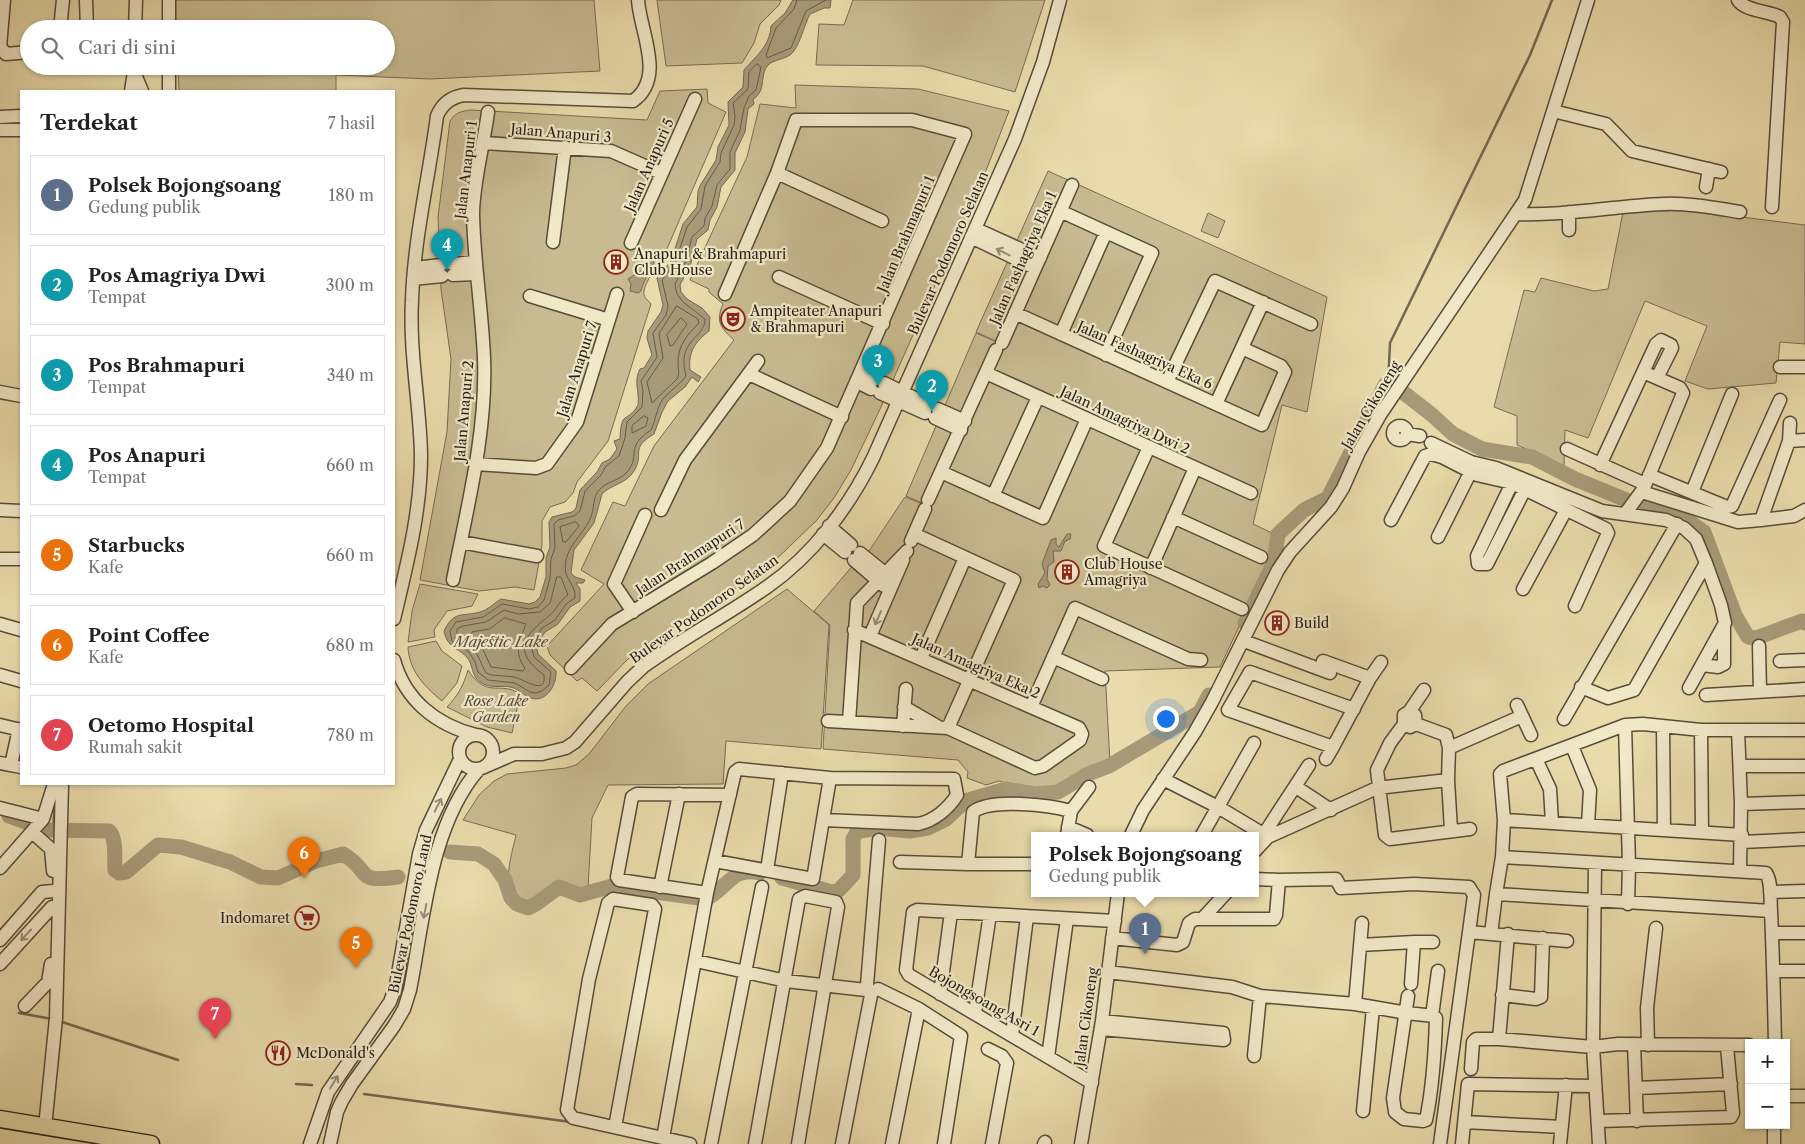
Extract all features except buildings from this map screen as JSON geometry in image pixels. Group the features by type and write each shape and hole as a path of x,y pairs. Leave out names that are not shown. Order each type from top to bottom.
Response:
{"main road":[{"path":"0,1119 142,1143"}],"street":[{"path":"4,0 0,47 6,54 20,53"},
{"path":"61,20 63,0"},
{"path":"86,0 87,20"},
{"path":"136,0 136,20"},
{"path":"169,0 169,20"},
{"path":"395,615 414,537 420,495 421,453 411,341 414,273 437,116 441,107 452,98 464,95 633,101 645,90 650,73 638,0"},
{"name":"Bulevar Podomoro Selatan","path":"481,768 514,754 542,754 566,748 575,742 627,682 643,667 768,586 807,553 860,485 1025,114 1060,0"},
{"name":"Jalan Cikoneng","path":"1132,832 1142,810 1195,732 1212,702 1278,570 1290,552 1331,507 1344,488 1359,452 1377,421 1519,208 1553,111 1588,0"},
{"path":"1738,0 1745,6 1780,16 1783,22 1772,206"},
{"path":"131,90 134,75"},
{"path":"137,75 142,90"},
{"path":"169,75 169,90"},
{"name":"Jalan Anapuri 5","path":"631,243 695,99"},
{"path":"1553,111 1606,124 1632,151 1722,172"},
{"name":"Jalan Anapuri 1","path":"475,268 473,211 488,112"},
{"path":"0,117 20,116"},
{"name":"Jalan Brahmapuri 1","path":"777,174 793,122 799,119 912,120 965,135 859,377"},
{"path":"0,130 20,130"},
{"name":"Jalan Anapuri 3","path":"484,143 611,151 661,173"},
{"path":"553,242 565,147"},
{"path":"1706,187 1709,169"},
{"path":"725,294 777,174 882,221"},
{"name":"Jalan Fashagriya Eka 1","path":"870,636 887,582 907,551 926,505 1072,186"},
{"path":"1519,208 1555,215 1569,212 1666,204 1740,212"},
{"path":"1060,212 1152,253 1106,355"},
{"path":"1569,212 1569,230"},
{"path":"1061,334 1106,232"},
{"path":"973,233 1037,263"},
{"path":"414,273 475,268"},
{"name":"Jalan Anapuri 2","path":"453,580 475,464 482,415 484,358 475,268"},
{"path":"779,277 883,324"},
{"path":"1167,382 1215,281 1312,324"},
{"name":"Jalan Anapuri 7","path":"475,464 536,468 546,464 577,422 617,294"},
{"path":"530,296 609,320"},
{"path":"1216,404 1263,302"},
{"name":"Jalan Fashagriya Eka 6","path":"1015,313 1262,425 1286,372 1281,366 1242,348"},
{"path":"1600,465 1656,344 1661,340 1671,345 1672,348 1658,378"},
{"path":"661,510 685,460 758,361"},
{"path":"1780,367 1805,367"},
{"name":"Jalan Amagriya Dwi 2","path":"986,373 1251,493"},
{"path":"1638,494 1683,393 1680,388 1642,373"},
{"path":"749,374 842,417"},
{"path":"859,377 963,426"},
{"name":"Jalan Brahmapuri 7","path":"571,668 612,624 753,535 790,501 827,448 859,377"},
{"path":"0,392 20,391"},
{"path":"0,392 20,396"},
{"path":"1692,492 1732,394"},
{"path":"993,496 1038,396"},
{"path":"1391,520 1425,456 1430,454 1442,457 1471,472 1519,484 1591,507 1638,494 1692,492 1728,506 1734,504 1780,400"},
{"path":"941,472 1043,518 1087,419"},
{"path":"1377,421 1394,430 1402,427 1407,434 1426,440 1470,462 1496,468 1519,484 1566,510 1606,529 1608,532 1575,606"},
{"path":"1761,520 1789,441 1790,423"},
{"path":"1789,441 1805,440"},
{"path":"1149,447 1104,546 1242,609"},
{"path":"1567,450 1600,465 1638,494 1666,520 1690,532 1706,563 1725,618 1724,664 1718,667 1702,665"},
{"path":"1151,568 1195,468"},
{"path":"1438,537 1471,472"},
{"path":"1519,484 1487,564 1478,564 1477,556 1519,484"},
{"path":"1638,494 1738,522 1794,516 1805,510"},
{"path":"0,510 20,507"},
{"path":"1523,589 1566,510"},
{"path":"633,612 614,584 645,516"},
{"path":"1173,517 1261,557"},
{"path":"1564,720 1581,687 1676,524"},
{"path":"826,530 887,582 857,603 849,722"},
{"path":"914,534 1014,580 969,680 944,728"},
{"path":"461,542 537,556"},
{"path":"921,658 965,558"},
{"path":"0,559 20,559"},
{"path":"1581,687 1608,698 1634,690 1706,563"},
{"path":"1030,707 1076,608 1188,659 1202,660"},
{"path":"0,624 20,630"},
{"path":"1689,688 1724,627"},
{"name":"Jalan Amagriya Eka 2","path":"854,630 1079,728 1082,734 1080,740 1043,766 1035,768 944,728"},
{"path":"1244,641 1330,673"},
{"path":"1759,646 1760,692"},
{"path":"1053,657 1102,679"},
{"path":"1780,661 1805,660"},
{"path":"1323,661 1370,678"},
{"path":"1326,760 1370,678 1381,662"},
{"name":"Bulevar Podomoro Selatan","path":"395,663 403,684 412,698 424,710 448,726 481,736 514,754"},
{"path":"1228,710 1250,672 1354,709"},
{"path":"0,675 20,680"},
{"path":"903,726 906,689"},
{"path":"1706,694 1805,689"},
{"path":"1424,690 1410,712 1416,715 1381,759 1377,770 1377,788 1386,837 1390,839 1470,829"},
{"path":"1212,702 1228,710 1333,747"},
{"path":"904,707 944,728"},
{"path":"1449,748 1519,711 1531,735"},
{"path":"828,721 944,728"},
{"path":"1410,724 1446,735 1449,748 1448,780 1451,830"},
{"path":"1492,934 1502,857 1504,820 1500,774 1503,770 1625,725 1643,724 1701,730 1805,730"},
{"path":"0,725 20,729 11,765"},
{"path":"1625,725 1629,865 1628,904"},
{"path":"448,726 459,756 468,767 481,768 488,764 493,753 490,742 481,736 465,738 461,742 459,756"},
{"path":"1663,726 1664,830"},
{"path":"1701,730 1702,832"},
{"path":"1738,730 1742,804 1740,871"},
{"path":"1204,832 1254,743"},
{"path":"1572,746 1590,790 1588,825"},
{"name":"Bulevar Podomoro Land","path":"310,1144 322,1107 341,1071 390,1002 396,985 413,887 426,830 449,785 459,756"},
{"path":"1536,759 1550,790 1552,823"},
{"path":"1259,845 1309,765"},
{"path":"1740,766 1805,766"},
{"name":"Bulevar Podomoro Land","path":"330,1144 337,1112 352,1084 404,1009 410,990 441,837 462,793 481,768"},
{"path":"663,1138 707,897 737,770 830,778 954,779 957,795 937,816 927,822 918,824 823,820"},
{"path":"767,870 782,773"},
{"path":"715,861 813,879 815,877 830,778"},
{"path":"1163,779 1218,807 1266,836"},
{"path":"1266,836 1331,810 1377,788 1448,780"},
{"path":"449,785 460,784 462,793"},
{"path":"0,868 38,826 54,785"},
{"path":"45,1127 56,1021 62,785"},
{"path":"1067,831 1071,811 1089,787"},
{"path":"1296,787 1331,810"},
{"path":"707,897 660,887 622,882 617,877 632,796 637,794 730,795"},
{"path":"660,887 679,794"},
{"path":"1742,804 1805,802"},
{"path":"968,864 973,815 976,810 1037,803 1071,811"},
{"path":"0,808 38,826 51,849 53,857 51,974 43,990 25,1006"},
{"path":"1504,820 1702,832 1742,839 1805,839"},
{"path":"842,1144 870,989 879,840"},
{"path":"1502,857 1763,872 1768,874 1772,933 1775,1039"},
{"path":"900,862 1031,864"},
{"path":"1595,863 1593,1047 1599,1144"},
{"path":"1259,879 1336,879 1341,888 1414,884 1469,887 1474,895 1440,1144"},
{"path":"1112,938 1177,945 1183,942 1189,923 1202,918 1274,919 1279,880"},
{"path":"413,887 429,891"},
{"path":"711,1144 762,887"},
{"path":"1770,892 1805,891"},
{"path":"0,940 42,892 53,892"},
{"path":"1496,894 1595,902 1771,911"},
{"path":"755,1144 786,981 799,898 804,896 838,904 798,1144"},
{"name":"Jalan Cikoneng","path":"1081,1144 1101,1025 1118,897"},
{"path":"1202,918 1222,897"},
{"path":"615,1127 654,909 652,905 613,899 608,903 589,979 567,1110 573,1118 690,1144"},
{"path":"0,964 52,907"},
{"name":"Bojongsoang Asri 1","path":"1092,1083 907,973 913,912 917,910 1115,921"},
{"path":"940,994 951,912"},
{"path":"975,1013 990,914"},
{"path":"1012,1035 1027,917"},
{"path":"1048,1057 1067,919"},
{"path":"1355,1004 1362,923"},
{"path":"1648,1045 1647,1008 1656,928"},
{"path":"1469,932 1567,940"},
{"path":"1772,933 1805,933"},
{"path":"1499,1039 1508,934"},
{"path":"1502,995 1536,999 1541,997 1543,938"},
{"path":"1108,972 1232,987 1260,996 1355,1004 1406,1014 1432,1016 1436,1018 1429,1106 1426,1120 1410,1120 1397,1116 1393,1098 1406,1014 1410,990 1414,942"},
{"path":"1360,945 1432,942"},
{"path":"696,961 786,981 870,989 919,1009 958,1032 962,1039 944,1144"},
{"path":"1432,1016 1438,971"},
{"path":"1773,971 1805,971"},
{"path":"1254,1056 1260,996"},
{"path":"1363,1110 1373,1008"},
{"path":"892,1144 919,1009"},
{"path":"1101,1025 1224,1033 1224,1040 1101,1025"},
{"path":"1472,1069 1473,1042 1476,1039 1499,1039 1593,1047 1634,1044 1745,1045"},
{"path":"1634,1044 1637,1121"},
{"path":"1599,1121 1731,1117 1733,1113 1728,1046"},
{"path":"988,1048 1002,1056 1006,1062 992,1144"},
{"path":"1462,1144 1468,1084 1594,1086"},
{"path":"1636,1088 1731,1084"},
{"path":"1560,1144 1566,1085"},
{"path":"1790,1096 1805,1096"},
{"path":"322,1107 322,1113 327,1117 337,1112"},
{"path":"1465,1122 1562,1127"},
{"path":"1774,1129 1774,1144"}],"green space":[{"path":"175,0 594,0 600,71 430,79 336,75 395,75 395,20 176,20"},
{"path":"657,0 781,0 779,5 760,24 754,43 742,63 666,66"},
{"path":"853,0 1045,0 1015,92 923,66 816,65 819,24 844,25"},
{"path":"178,75 336,75 336,90 179,90"},
{"path":"795,85 918,89 1009,111 987,168 881,407 851,470 834,498 817,520 764,571 649,642 628,659 597,691 582,678 577,681 550,655 547,646 604,584 581,570 613,502 625,506 654,446 734,340 721,324 720,316 723,304 709,292 709,289 690,280 747,157 760,104 796,108"},
{"path":"707,89 708,103 726,112 663,258 645,286 645,298 651,304 608,441 577,482 573,493 565,502 550,507 542,521 542,545 534,590 515,587 479,591 420,580 447,432 451,359 441,289 438,217 450,121 459,113 471,110 647,120 660,91"},
{"path":"1048,171 1327,297 1307,412 1282,405 1253,524 1274,534 1274,553 1220,667 1105,671 1110,763 1089,768 1052,793 1023,789 999,781 986,785 967,778 968,772 958,760 823,749 830,625 814,611 866,550 869,551 905,497 931,507 906,496 976,333 1004,345 976,332"},
{"path":"1666,209 1667,211 1678,209 1805,225 1805,344 1780,342 1776,383 1708,389 1685,381 1707,326 1645,301 1588,438 1565,430 1564,466 1517,445 1517,416 1494,407 1524,290 1535,292 1541,278 1594,291 1608,289 1623,212"},
{"path":"1208,213 1225,221 1218,238 1201,231"},
{"path":"420,584 478,594 472,606 447,611 434,630 435,637 408,642 412,611"},
{"path":"787,589 829,625 821,749 726,741 723,784 608,785 592,818 588,888 593,890 587,891 565,884 555,884 537,899 523,905 511,890 509,882 510,863 516,835 463,820 479,795 494,781 507,774 566,768 576,765 589,754 626,706 648,684"},
{"path":"436,641 442,651 462,666 457,683 442,701 419,678 411,664 408,647"},
{"name":"Rose Lake Garden","path":"468,670 481,684 488,687 513,690 520,694 512,733 487,727 447,707 460,690"}],"water":[{"name":"Majestic Lake","path":"793,0 831,0 830,8 824,8 810,14 793,52 770,63 765,69 760,92 753,99 754,104 748,109 745,132 735,153 735,170 721,187 717,207 710,220 708,230 697,239 691,263 680,285 681,292 687,299 702,308 710,317 709,331 696,343 690,358 690,370 701,377 698,382 692,377 685,387 668,401 654,434 646,439 640,448 634,471 627,479 602,494 594,523 574,550 571,573 575,577 585,580 583,583 576,583 580,589 580,601 570,607 558,624 545,632 536,645 538,654 556,671 556,677 549,693 534,699 514,688 484,684 476,678 467,657 452,646 444,631 455,617 483,611 501,599 529,604 535,602 540,597 546,577 546,558 550,547 549,522 552,517 572,512 576,508 580,490 597,472 602,463 610,459 617,449 614,441 620,439 623,420 638,405 638,374 652,355 647,338 648,331 661,312 663,305 657,278 671,261 683,224 697,207 698,191 716,160 718,147 729,125 728,102 743,87 744,70 765,45 771,26 785,13"},
{"path":"652,259 654,263 641,291 638,293 630,291 631,284 628,279 642,270 648,260"},
{"path":"1067,534 1071,534 1070,539 1065,541 1061,551 1053,551 1054,562 1048,566 1047,579 1050,585 1047,588 1043,586 1039,588 1038,584 1045,573 1042,564 1051,540 1056,538 1056,544 1059,547"}],"waterway":[{"path":"1388,385 1390,343 1530,55 1552,0"},
{"path":"1245,623 1274,562 1278,534 1304,510 1328,498 1385,385 1395,387"},
{"path":"1400,390 1453,434 1482,449 1532,457 1575,479 1629,501 1648,503 1687,520 1704,532 1735,615 1748,637 1756,638 1802,621 1805,623"},
{"path":"782,878 832,892 839,890 853,875 853,839 857,832 877,828 910,831 928,828 946,819 965,801 1006,789 1035,794 1058,792 1088,774 1109,766 1200,712 1209,695"},
{"path":"53,831 55,800"},
{"path":"9,816 48,830 109,831 112,834 114,843 115,870 119,873 126,872 158,845 181,847 230,862 261,877 278,878 316,861 343,854 369,877 398,877"},
{"path":"450,852 478,854 494,864 505,880 511,898 517,904 528,908 559,887 580,895 612,886 706,899 736,875 751,872 760,873"},
{"path":"19,1013 52,1019"},
{"path":"59,1021 178,1060"},
{"path":"296,1084 312,1085"},
{"path":"364,1094 571,1122"}],"place":[{"name":"Anapuri & Brahmapuri Club House","path":"616,262"},
{"name":"Pos Anapuri","path":"447,270"},
{"name":"Ampiteater Anapuri & Brahmapuri","path":"733,319"},
{"name":"Pos Brahmapuri","path":"878,386"},
{"name":"Pos Amagriya Dwi","path":"932,411"},
{"name":"Club House Amagriya","path":"1067,572"},
{"name":"Build","path":"1277,623"},
{"name":"Point Coffee","path":"304,878"},
{"name":"Indomaret","path":"307,918"},
{"name":"Polsek Bojongsoang","path":"1145,954"},
{"name":"Starbucks","path":"356,968"},
{"name":"Oetomo Hospital","path":"215,1039"},
{"name":"McDonald's","path":"278,1053"}]}
